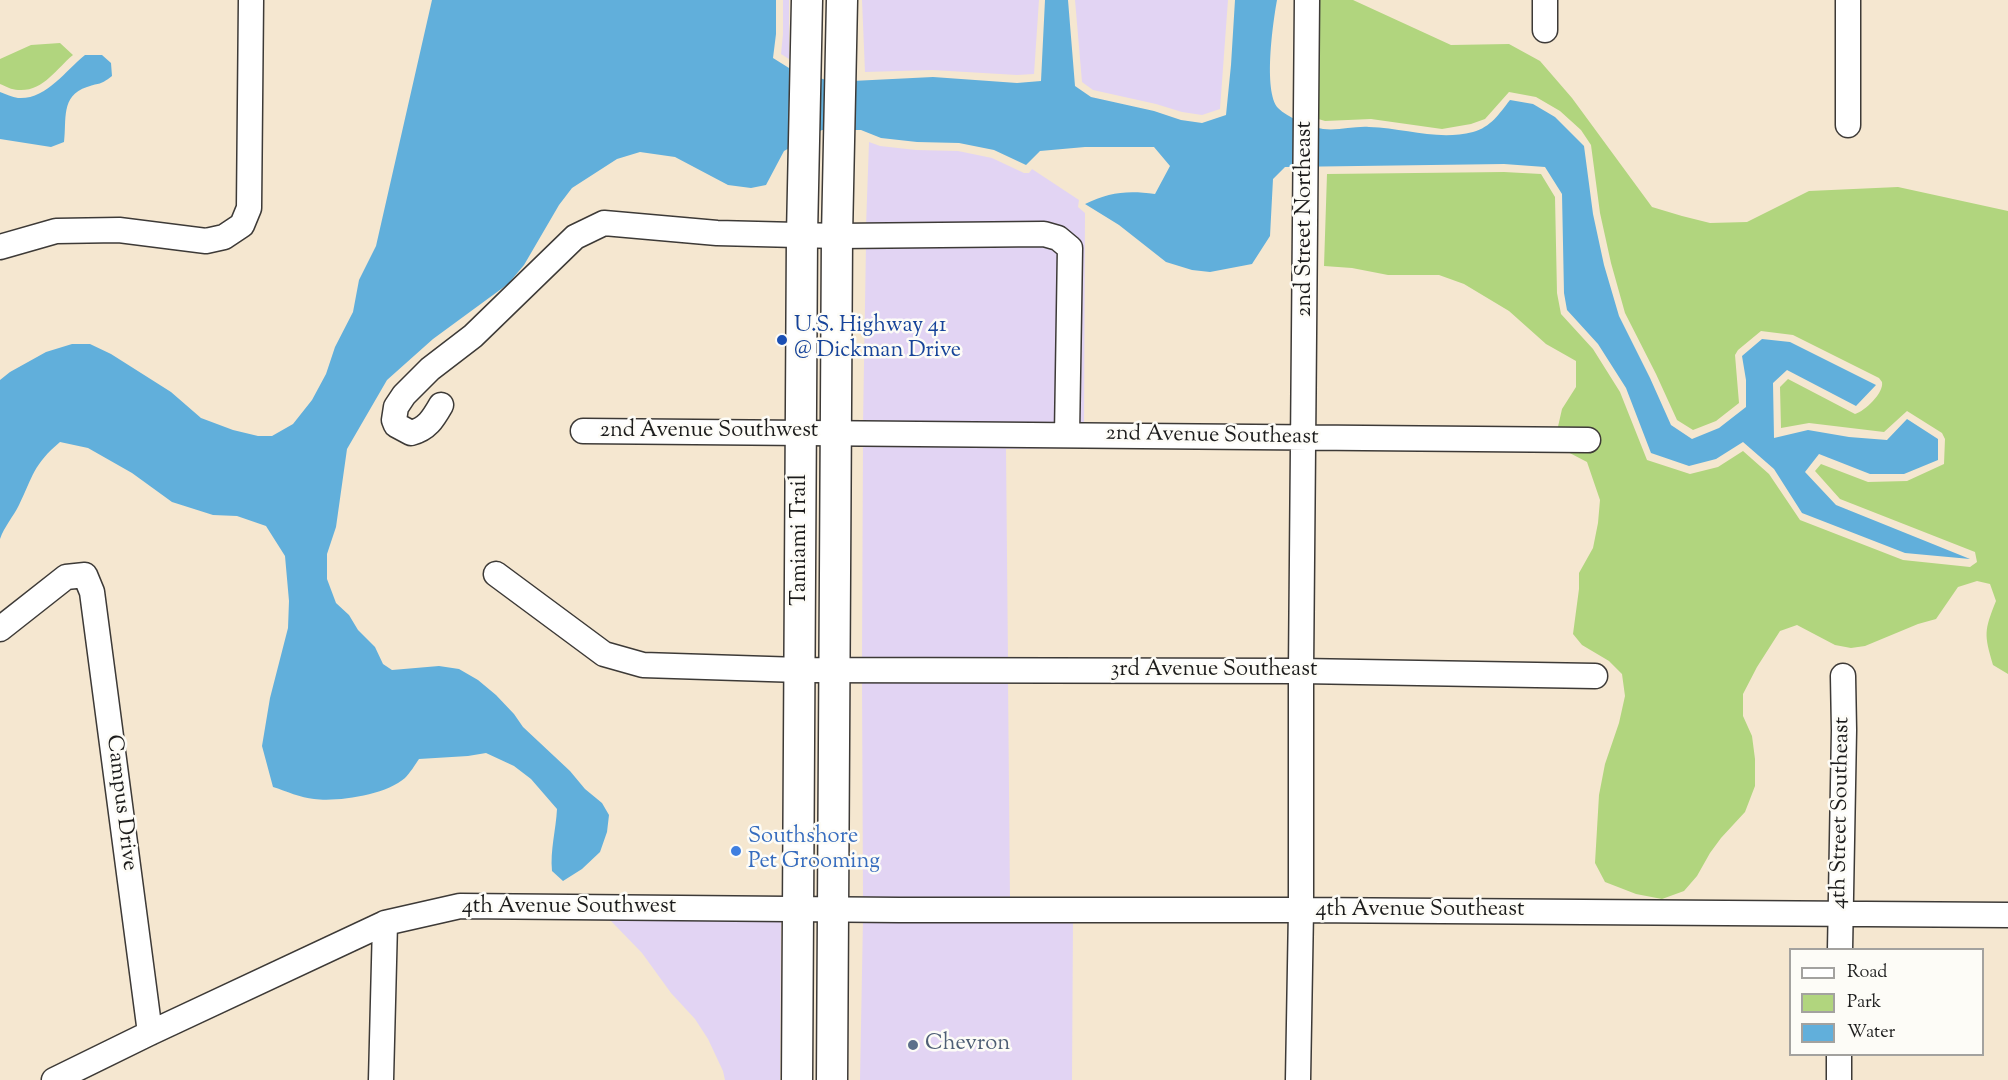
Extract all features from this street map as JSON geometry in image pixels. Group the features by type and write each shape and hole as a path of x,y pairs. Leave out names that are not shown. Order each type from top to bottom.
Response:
{"main road":[{"name":"Tamiami Trail","path":"797,1080 802,235 807,0"},
{"name":"Tamiami Trail","path":"832,1080 837,236 842,0"}],"street":[{"path":"0,247 56,231 119,230 206,241 224,237 242,225 249,208 251,0"},
{"name":"2nd Street Northeast","path":"1298,1080 1307,0"},
{"path":"1545,0 1545,30"},
{"path":"1848,0 1848,125"},
{"path":"441,405 432,420 421,431 411,433 396,426 394,420 396,407 420,378 473,336 575,237 604,223 717,233 837,236 1044,234 1058,238 1070,248 1067,435"},
{"name":"2nd Avenue Southwest","path":"583,431 836,433"},
{"name":"2nd Avenue Southeast","path":"836,433 1588,440"},
{"name":"3rd Avenue Southeast","path":"496,574 604,654 643,665 800,670 1595,676"},
{"name":"Campus Drive","path":"0,629 66,577 85,576 92,592 150,1033"},
{"name":"4th Street Southeast","path":"1840,948 1843,676"},
{"name":"4th Avenue Southwest","path":"54,1080 385,923 460,906 833,909"},
{"name":"4th Avenue Southeast","path":"833,909 2008,915"},
{"path":"381,1080 385,923"},
{"path":"1839,1056 1839,1080"}],"shaded area":[{"path":"783,0 789,0 789,59 781,54"},
{"path":"862,0 1039,0 1034,74 932,70 865,72"},
{"path":"1075,0 1228,0 1220,109 1202,115 1182,112 1093,90 1082,82"},
{"path":"869,142 880,146 916,150 958,151 992,158 1024,173 1029,173 1032,169 1079,200 1078,207 1085,213 1084,427 1075,427 1078,248 866,226"},
{"path":"1042,243 1062,254 1059,426 863,424 866,245"},
{"path":"863,443 1084,445 1084,448 1006,449 1008,661 862,660"},
{"path":"862,679 1008,679 1010,901 863,900"},
{"path":"611,916 781,918 780,1080 725,1080 708,1039 695,1019 671,993 642,953 611,921"},
{"path":"863,919 1073,919 1072,1080 860,1080"}],"green space":[{"path":"1316,0 1353,0 1451,45 1509,44 1540,61 1572,98 1652,207 1710,223 1747,222 1809,191 1898,187 2008,211 2008,674 1993,665 1988,646 1987,626 1996,601 1990,584 1977,581 1958,587 1936,619 1865,646 1851,648 1835,645 1797,625 1780,631 1743,694 1743,716 1752,736 1755,759 1755,786 1745,812 1721,838 1697,876 1684,891 1662,899 1636,894 1605,882 1595,863 1599,795 1605,764 1619,723 1625,696 1622,674 1609,661 1582,645 1573,634 1579,573 1593,548 1600,500 1587,462 1562,449 1596,450 1596,431 1557,431 1562,409 1576,387 1576,361 1546,344 1509,311 1464,284 1439,275 1388,275 1352,268 1324,266 1327,174 1504,172 1541,174 1555,197 1557,293 1561,314 1593,349 1620,392 1647,460 1690,474 1718,467 1743,451 1769,474 1800,520 1903,560 1970,567 1977,562 1975,552 1840,499 1815,471 1821,464 1868,482 1907,481 1944,464 1945,439 1942,433 1907,411 1884,432 1809,423 1781,428 1780,387 1788,379 1855,414 1873,401 1880,391 1882,382 1879,378 1793,335 1761,331 1735,355 1739,403 1716,421 1693,430 1677,420 1625,313 1600,213 1591,145 1581,130 1560,111 1536,97 1509,92 1485,119 1442,129 1371,119 1325,121 1315,118"},
{"path":"60,43 73,55 42,83 27,90 11,89 0,84 0,59 31,45"}],"water":[{"path":"432,0 776,0 773,58 789,68 832,82 933,77 1017,83 1041,81 1045,0 1068,0 1075,86 1091,97 1154,111 1181,120 1202,123 1226,115 1235,0 1277,0 1270,72 1273,99 1282,112 1311,126 1323,129 1369,127 1434,135 1460,134 1479,130 1494,119 1510,100 1533,104 1555,117 1584,146 1593,214 1604,265 1619,316 1671,425 1692,439 1719,428 1746,407 1746,380 1742,356 1762,339 1790,342 1876,385 1856,406 1787,370 1773,383 1774,438 1808,430 1887,440 1907,419 1938,439 1938,460 1904,474 1870,474 1819,454 1805,472 1836,505 1970,559 1905,553 1802,513 1774,469 1743,442 1716,459 1689,466 1651,453 1626,388 1598,344 1567,310 1564,293 1562,194 1545,167 1504,164 1285,167 1273,179 1270,236 1252,264 1210,272 1192,270 1166,262 1119,225 1085,204 1119,193 1155,194 1170,166 1154,147 1085,147 1040,151 1026,165 994,150 959,143 881,138 861,130 822,130 784,151 766,185 751,188 728,185 675,157 640,152 617,159 572,188 559,205 524,265 508,284 433,339 387,380 347,449 336,527 327,554 327,579 336,603 375,647 383,664 392,670 439,666 459,669 478,680 496,695 523,727 570,771 585,789 602,803 609,815 607,832 600,852 582,869 563,881 552,871 557,809 531,779 514,766 486,753 419,759 407,776 397,784 361,796 324,800 299,796 273,787 262,746 270,698 288,628 289,601 285,556 266,526 237,516 213,515 172,502 132,473 88,448 60,442 39,464 0,539 0,380 46,352 72,344 90,344 111,354 171,392 201,418 233,430 258,436 272,436 293,424 312,400 326,374 335,347 353,312 359,280 376,246"},
{"path":"85,55 102,55 111,63 112,76 72,96 66,110 64,142 51,147 0,139 0,92 18,98 37,94 54,83"}],"place":[{"name":"U.S. Highway 41 @ Dickman Drive","path":"782,340"},
{"name":"Southshore Pet Grooming","path":"736,851"},
{"name":"Chevron","path":"913,1045"}]}
